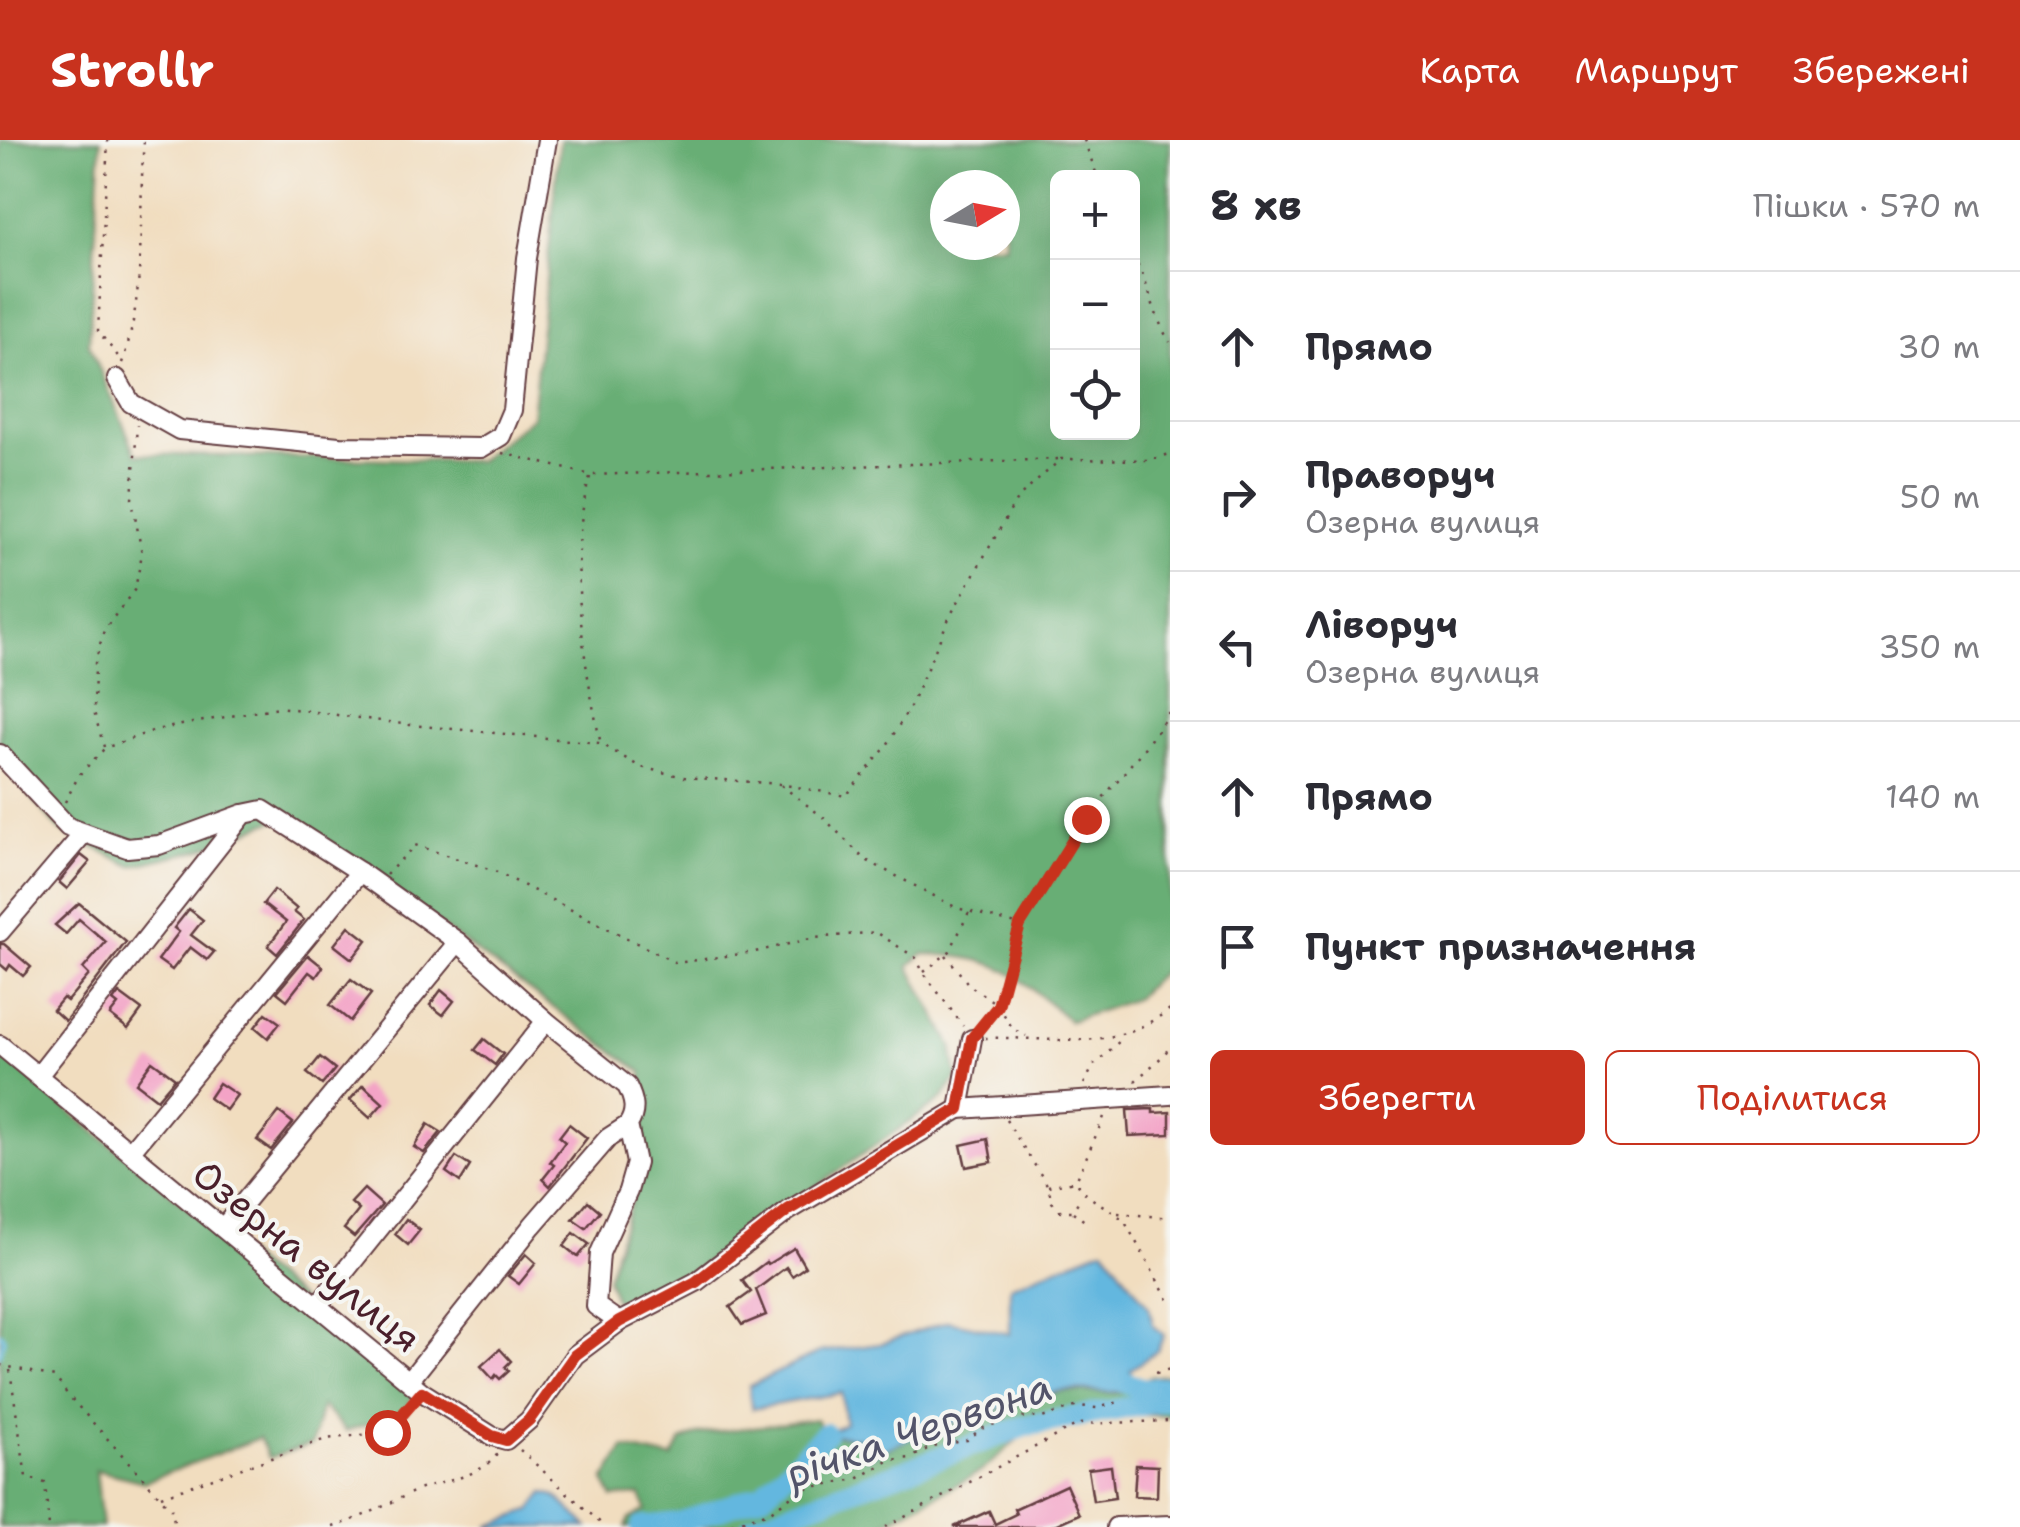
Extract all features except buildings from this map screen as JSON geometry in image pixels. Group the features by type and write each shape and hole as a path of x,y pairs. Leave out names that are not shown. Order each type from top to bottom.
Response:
{"street":[{"path":"117,378 131,404 179,430 339,446 481,448 501,436 512,410 527,258 548,140"},
{"path":"0,754 76,830 127,848 159,844 263,810 378,884 458,942 628,1086 634,1101 628,1125 608,1138 532,1226 416,1386"},
{"path":"38,1076 244,814"},
{"path":"0,932 76,830"},
{"path":"130,1152 360,872"},
{"path":"223,1228 458,942"},
{"path":"318,1306 546,1020"},
{"path":"959,1109 972,1038"},
{"name":"Озерна вулиця","path":"0,1045 416,1386 492,1436 506,1440"},
{"path":"506,1440 529,1420 575,1355 619,1322 696,1282 788,1210 959,1109 1170,1095"},
{"path":"619,1322 596,1306 596,1286 600,1253 636,1164 628,1125"},
{"path":"1116,1527 1170,1525"}],"path":[{"path":"108,140 98,332 122,361 130,342 142,244 139,204 144,140"},
{"path":"1084,140 1095,170"},
{"path":"1135,260 1142,270 1160,328 1170,342"},
{"path":"105,748 94,712 95,663 104,630 135,590 142,554 132,499 139,432 131,404"},
{"path":"481,448 590,475 1150,460 1170,454"},
{"path":"76,830 65,802 79,775 105,748 155,730 279,707 410,725 600,743 640,767 684,777 780,784 846,796 886,746 910,707 950,616 1018,499 1061,460"},
{"path":"590,475 580,510 582,618 584,664 600,743"},
{"path":"972,1038 998,1006 1020,925 1086,819 1134,764 1170,710"},
{"path":"780,784 824,818 864,858 957,908 1020,925"},
{"path":"378,884 415,845 495,872 676,963 755,952 814,938 876,932 916,958 972,1038"},
{"path":"923,972 946,955 969,911"},
{"path":"946,955 969,984 998,1006 1013,1029 1028,1036"},
{"path":"1077,1100 1094,1065 1125,1036 1170,1010"},
{"path":"972,1038 1028,1036 1056,1040 1125,1036"},
{"path":"1134,1082 1170,1046"},
{"path":"1076,1181 1112,1099"},
{"path":"998,1106 1048,1186 1052,1202 1061,1211 1072,1211"},
{"path":"1048,1186 1076,1181"},
{"path":"1076,1181 1082,1193 1125,1222 1170,1303"},
{"path":"1072,1211 1082,1193"},
{"path":"1072,1211 1086,1222"},
{"path":"1117,1213 1170,1218"},
{"path":"0,1365 62,1382 67,1394 161,1496 172,1510 176,1527"},
{"path":"10,1368 26,1477 46,1483 49,1527"},
{"path":"1156,1373 1170,1369"},
{"path":"161,1496 326,1438 387,1432 416,1386"},
{"path":"722,1527 769,1512 801,1489 857,1479 890,1460 911,1458 929,1448 967,1440 982,1429 1014,1417 1042,1418 1078,1406 1098,1408 1119,1402"},
{"path":"886,1527 1078,1424 1170,1420"},
{"path":"333,1527 492,1462 506,1440 605,1527"}],"green space":[{"path":"0,140 101,140 89,344 136,454 478,461 532,417 560,140 1170,140 1170,964 1135,999 1070,1021 1005,970 971,959 923,954 909,966 952,1046 957,1078 941,1100 649,1302 616,1302 607,1278 642,1168 642,1072 288,815 199,850 132,866 59,830 0,760"},
{"path":"0,1054 414,1392 406,1412 346,1431 322,1406 312,1444 269,1458 259,1438 144,1482 96,1470 102,1527 0,1527"},
{"path":"1170,1375 1170,1416 1081,1412 1027,1431 982,1471 877,1527 626,1527 629,1519 646,1510 641,1495 613,1497 604,1481 624,1448 672,1458 681,1441 698,1434 816,1419 825,1434 860,1438 866,1458 911,1437 1062,1391 1121,1393 1149,1377"}],"water":[{"path":"1104,1248 1149,1307 1153,1325 1164,1335 1157,1351 1130,1370 1132,1387 1115,1392 1056,1392 960,1421 866,1458 860,1438 825,1434 845,1423 841,1393 752,1409 749,1386 820,1352 880,1344 948,1321 1010,1334 1010,1286"},
{"path":"544,1493 556,1496 588,1527 488,1527 531,1510"}],"waterway":[{"path":"0,1333 4,1338 0,1354"},
{"path":"1123,1382 1143,1389 1164,1387 1170,1392"},
{"name":"річка Червона","path":"751,1527 1025,1426 1170,1400"},
{"name":"річка Червона","path":"642,1527 680,1523 763,1494 825,1434"}],"route":[{"path":"387,1432 422,1392 492,1436 506,1440 529,1420 575,1355 619,1322 696,1282 788,1210 959,1109 972,1038 998,1006 1020,925 1086,819"}]}
